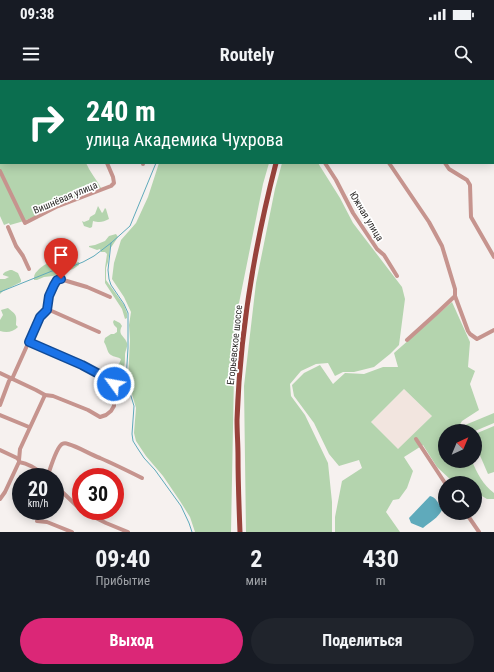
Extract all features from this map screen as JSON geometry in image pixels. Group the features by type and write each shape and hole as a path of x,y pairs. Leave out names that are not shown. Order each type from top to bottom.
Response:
{"main road":[{"name":"Егорьевское шоссе","path":"240,532 237,421 240,373 248,297 256,250 276,164"}],"street":[{"name":"Вишнёвая улица","path":"0,171 24,223 56,207 111,186 114,183 107,164"},
{"name":"Южная улица","path":"326,164 353,212 397,276"},
{"path":"390,164 429,222 442,246 455,289 455,296 470,334 477,339 494,330"},
{"path":"446,164 449,170 462,177 470,185 471,217 494,257"},
{"path":"8,227 16,246 29,269"},
{"path":"0,405 9,381 12,379 40,317 47,310 49,296 57,280 60,279 87,287 110,297"},
{"path":"407,340 455,296"},
{"path":"47,310 99,332"},
{"path":"0,374 45,395 54,396 88,410 100,417 111,411 114,406 114,384 112,381 82,365 29,342"},
{"path":"0,499 5,492 19,461 20,449 45,395"},
{"path":"0,415 29,427"},
{"path":"416,439 441,476"},
{"path":"51,468 60,446 67,443 142,478"},
{"path":"0,450 34,468"},
{"path":"64,494 72,502"},
{"path":"100,520 128,532"},
{"path":"471,520 479,532"},
{"path":"37,521 46,522 72,532"}],"shaded area":[{"path":"404,389 432,416 398,450 371,422"}],"green space":[{"path":"0,164 86,164 101,188 24,221 10,225 9,223 4,225 0,216"},
{"path":"159,164 269,164 263,184 235,323 231,532 195,532 190,517 163,476 146,456 136,441 134,433 136,408 128,380 130,340 129,325 131,312 124,297 112,279 114,263 121,240 136,223 148,197"},
{"path":"282,164 319,164 340,198 353,223 402,287 405,299 399,345 374,367 354,372 343,372 335,376 328,363 316,364 301,371 290,384 291,396 305,415 328,463 332,502 332,532 246,532 244,386 256,283 275,189"},
{"path":"98,206 102,213 105,208 106,209 109,219 101,222 93,221 92,227 90,228 84,226 82,221 84,222 89,220 90,217 95,214"},
{"path":"116,234 118,237 110,249 106,268 106,280 124,305 127,313 127,318 125,319 122,309 105,283 105,268 107,254 105,252 101,252 100,249 97,250 89,247 105,241 109,236"},
{"path":"74,256 71,262 79,262 79,265 73,269 53,276 34,280 34,275 46,264 56,259"},
{"path":"10,270 18,273 21,282 0,294 0,279 9,277 3,274"},
{"path":"452,302 470,342 468,367 475,371 470,384 479,410 462,421 460,424 438,424 438,468 423,445 404,457 413,471 407,488 399,499 393,500 386,512 400,532 335,532 335,517 342,481 362,468 359,460 339,466 329,454 314,423 294,396 292,385 304,373 320,365 333,384 345,373 364,374 383,367 398,367 394,353","holes":["404,389 432,416 398,449 371,422"]},
{"path":"8,308 15,315 16,325 18,327 10,332 0,331 0,320 3,315 1,310"},
{"path":"114,320 122,326 120,331 127,343 124,368 120,378 126,386 128,396 120,387 115,375 121,359 110,354 104,342 105,338 117,332 117,328 113,322"},
{"path":"494,413 494,423 482,428 482,424 467,424"},
{"path":"494,426 494,472 488,474 482,460 482,431"},
{"path":"438,468 475,468 480,476 447,476"},
{"path":"482,479 494,493 494,499 487,499 482,496"}],"water":[{"path":"430,496 436,499 438,503 438,516 423,528 411,523 409,518"}],"waterway":[{"path":"0,292 52,271 68,268 83,262 94,256 111,243 130,226 156,164"},
{"path":"111,243 108,270 109,279 128,313 126,380 134,406 133,441 144,458 155,470 181,506 192,532"}],"route":[{"path":"61,279 58,279 54,285 49,296 47,310 40,317 29,342 82,365 112,381 114,384"}]}
